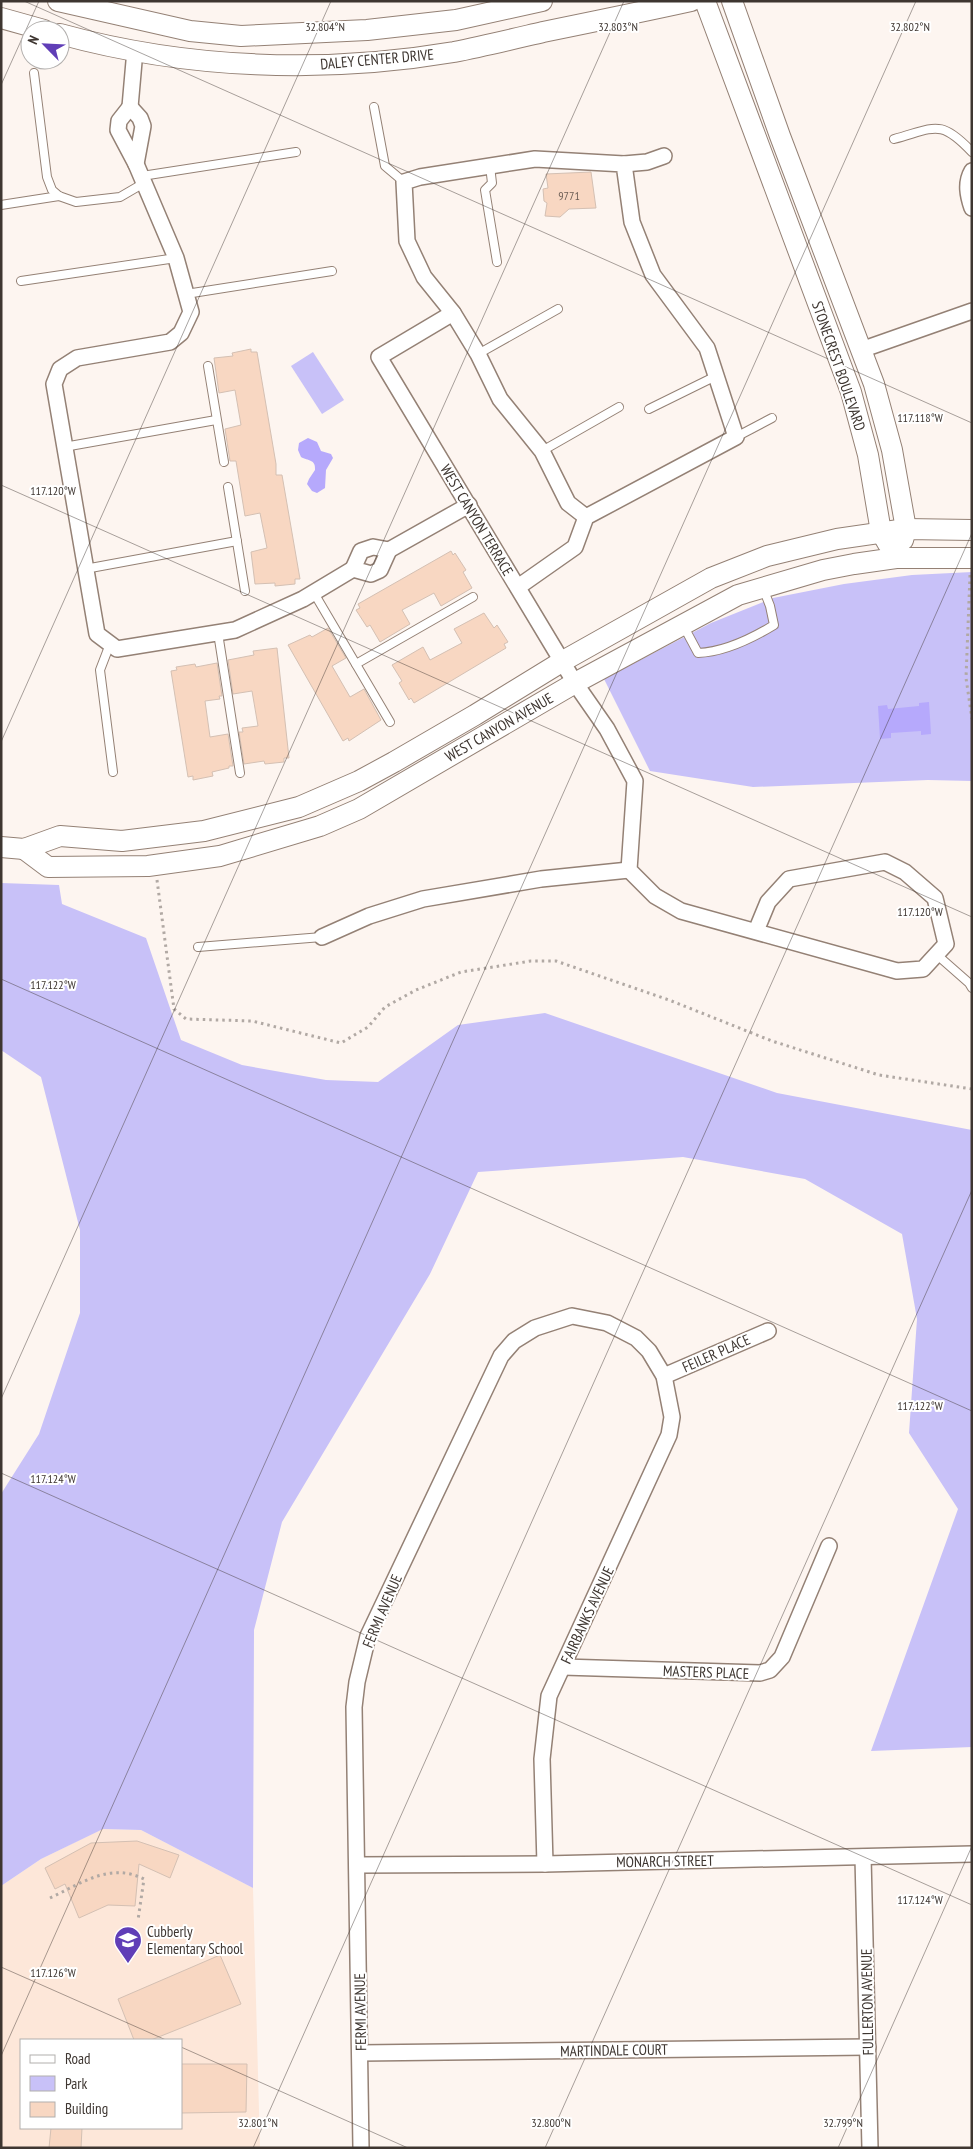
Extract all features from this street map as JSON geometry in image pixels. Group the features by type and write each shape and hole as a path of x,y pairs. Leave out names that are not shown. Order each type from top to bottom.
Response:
{"street":[{"name":"DALEY CENTER DRIVE","path":"58,1 190,31 241,36 377,29 456,20 542,1"},
{"name":"DALEY CENTER DRIVE","path":"70,36 136,50 239,63 308,65 370,62 454,52 691,1"},
{"name":"STONECREST BOULEVARD","path":"705,1 851,392 868,454 881,532 896,558"},
{"name":"STONECREST BOULEVARD","path":"732,1 884,417 906,529"},
{"path":"1,18 20,23"},
{"path":"136,50 130,107 119,121 118,130 141,174 176,258 191,312 182,333 170,342 77,358 60,369 54,384 97,634 117,649 235,630 314,593 353,569 364,548 373,546 389,550"},
{"path":"130,107 140,118 144,126 141,174"},
{"path":"586,517 568,503 542,451 500,399 478,354 453,313 424,277 407,241 404,182 420,177 535,159 624,164 647,162 664,156"},
{"path":"518,587 575,547 586,517 736,437 707,348 653,275 632,222 624,164"},
{"path":"972,171 969,176 967,192 972,208"},
{"name":"STONECREST BOULEVARD","path":"861,350 972,311"},
{"name":"WEST CANYON TERRACE","path":"453,313 379,357 575,682 607,729 635,781 630,870"},
{"path":"353,569 371,574 376,573 383,567 389,550 469,505"},
{"path":"896,558 906,529"},
{"name":"WEST CANYON AVENUE","path":"1,847 24,849 60,836 122,840 204,831 299,807 394,762 563,661 711,578 767,556 837,539 906,529 972,530"},
{"name":"WEST CANYON AVENUE","path":"24,849 48,867 157,865 220,856 320,826 359,809 575,682 738,595 824,570 896,558 971,558"},
{"path":"322,937 369,916 423,899 541,879 630,870 654,896 681,911 897,971 923,969 946,944 935,898 905,872 885,862 789,879 768,902 756,931"},
{"name":"FERMI AVENUE","path":"361,2148 354,1707 357,1682 368,1636 501,1356 514,1341 535,1328 572,1316 607,1323 636,1338 649,1351 664,1376"},
{"name":"FEILER PLACE","path":"664,1376 768,1331"},
{"name":"FAIRBANKS AVENUE","path":"545,1864 542,1759 549,1696 669,1435 672,1417 664,1376"},
{"name":"MASTERS PLACE","path":"563,1667 760,1673 770,1670 782,1657 829,1546"},
{"name":"MONARCH STREET","path":"358,1866 545,1864 972,1854"},
{"name":"FULLERTON AVENUE","path":"863,1857 870,2148"},
{"name":"MARTINDALE COURT","path":"360,2053 868,2047"}],"lane":[{"path":"34,73 47,177 52,190 60,196 76,202 120,197 141,174 296,152"},
{"path":"374,107 385,166 404,182"},
{"path":"894,139 936,127 948,130 972,152"},
{"path":"490,166 492,183 485,190 497,262"},
{"path":"1,205 60,196"},
{"path":"21,281 176,258"},
{"path":"186,294 332,271"},
{"path":"478,354 558,309"},
{"path":"208,366 224,462"},
{"path":"648,409 716,376"},
{"path":"542,451 619,406"},
{"path":"736,437 772,418"},
{"path":"64,447 216,420"},
{"path":"228,487 245,591"},
{"path":"85,569 237,541"},
{"path":"683,625 698,653 710,653 753,637 774,625 763,587"},
{"path":"314,593 390,722"},
{"path":"356,664 472,597"},
{"path":"218,632 240,773"},
{"path":"110,644 100,670 113,772"},
{"path":"198,947 322,937"},
{"path":"936,954 970,982 972,988"}],"path":[{"path":"971,558 966,678 972,719"},
{"path":"157,865 157,884 174,1009 186,1019 252,1021 341,1042 368,1027 385,1007 416,990 461,972 531,961 556,961 669,1000 772,1041 879,1075 972,1089"},
{"path":"50,1898 103,1873 131,1872 144,1879 138,1920"}],"shaded area":[{"path":"308,438 317,442 321,451 331,454 333,458 326,470 325,488 317,493 312,491 307,484 315,470 315,466 311,461 301,457 298,450 299,443"},
{"path":"929,702 931,734 921,735 921,731 891,733 891,738 880,739 878,706 887,705 888,709 919,706 919,703"},
{"name":"Cubberly Elementary School","path":"102,1829 141,1830 253,1888 260,2148 1,2148 1,1886 41,1859"}],"green space":[{"path":"313,352 344,400 322,414 291,366"},
{"path":"972,572 972,781 928,780 753,787 650,771 604,679 711,623 773,598 844,584 912,575"},
{"path":"1,883 59,885 62,904 146,938 181,1040 242,1065 326,1080 378,1082 458,1025 545,1013 777,1093 972,1130 972,1747 871,1751 958,1509 909,1433 917,1319 902,1234 805,1179 683,1157 478,1172 430,1274 282,1522 254,1630 253,1888 141,1830 103,1829 41,1859 1,1886 1,1494 39,1434 80,1313 80,1230 41,1077 1,1050"}],"building":[{"path":"591,172 596,208 569,209 560,217 545,216 547,203 544,201 543,189 548,188 546,174"},
{"path":"251,349 251,352 257,352 276,464 276,475 282,475 300,579 295,579 295,584 275,586 275,583 255,584 251,552 267,548 260,513 245,516 236,461 230,461 225,429 241,425 235,390 219,393 214,358 233,356 232,353"},
{"path":"451,551 453,555 455,553 466,570 463,572 472,588 441,606 434,593 402,610 410,624 380,642 370,625 367,627 356,610 360,608 358,604"},
{"path":"484,613 494,628 497,625 508,642 504,644 506,648 414,703 411,698 409,700 399,683 402,681 392,665 423,647 430,660 462,643 454,629"},
{"path":"328,628 346,658 332,666 350,697 364,689 381,720 349,741 348,738 343,741 288,645 310,635 312,637"},
{"path":"277,648 289,758 284,758 284,762 265,764 264,761 244,764 239,732 243,732 242,728 258,726 252,691 233,694 228,660 254,655 253,651"},
{"path":"217,663 222,696 219,696 220,699 205,701 210,737 228,734 233,766 212,772 213,776 193,780 193,776 188,777 171,671 177,670 176,667 195,664 196,667"},
{"path":"137,1841 179,1855 170,1878 139,1864 135,1906 108,1905 79,1918 65,1884 55,1889 45,1868 91,1843"},
{"path":"220,1955 241,2004 154,2039 134,2039 118,1999"},
{"path":"182,2064 247,2064 246,2112 182,2113"},
{"path":"51,2129 82,2129 81,2148 49,2148"}],"place":[{"name":"Cubberly Elementary School","path":"128,1964"}]}
